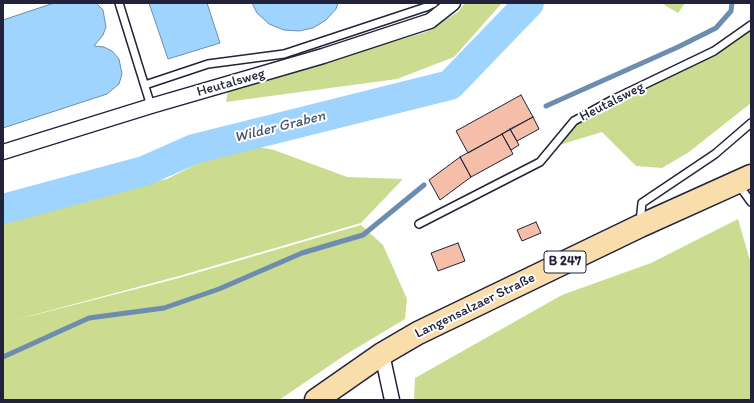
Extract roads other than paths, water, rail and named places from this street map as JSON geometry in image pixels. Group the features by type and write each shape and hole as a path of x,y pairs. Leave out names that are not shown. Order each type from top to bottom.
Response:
{"main road":[{"name":"Langensalzaer Straße","path":"316,400 382,354 418,333 640,226 744,179"}],"street":[{"name":"Heutalsweg","path":"3,152 151,106 323,56 430,21 453,3"},
{"path":"382,354 392,400"}],"lane":[{"path":"119,3 151,106"},
{"path":"144,85 208,64 284,54 426,7 434,3"},
{"name":"Heutalsweg","path":"419,224 540,162 574,121 612,100 714,51 751,25"},
{"path":"640,226 642,203 715,154 751,123"},
{"path":"744,179 751,202"}],"water":[{"path":"54,3 96,3 103,10 106,27 103,35 94,46 104,47 112,51 119,59 122,74 119,84 107,94 3,128 3,20"},
{"path":"149,3 207,3 220,43 168,59"},
{"path":"252,3 338,3 336,9 326,20 313,28 299,31 284,30 269,24 257,13"}],"waterway":[{"name":"Wilder Graben","path":"3,209 144,171 194,149 450,85 529,3"},
{"path":"546,106 678,47 716,28 731,11 732,3"},
{"path":"3,357 89,318 164,308 219,289 302,253 363,235 424,185"}]}
